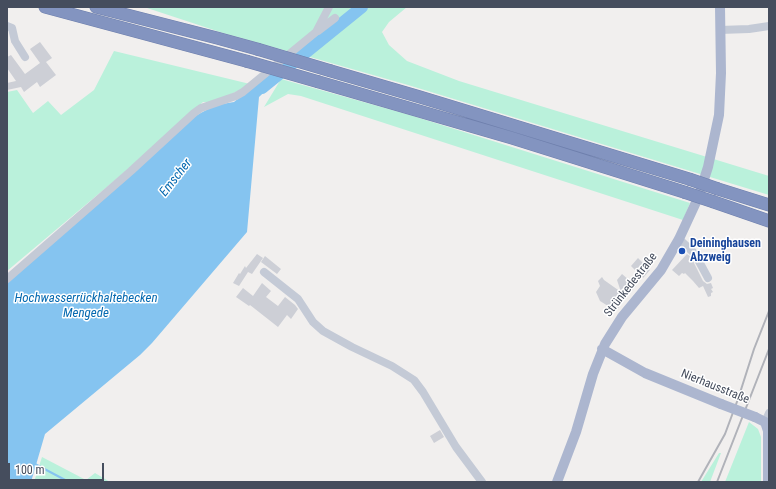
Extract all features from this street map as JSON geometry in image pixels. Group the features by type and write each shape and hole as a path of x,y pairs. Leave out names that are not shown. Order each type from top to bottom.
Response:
{"highway":[{"path":"45,7 246,60 387,101 538,146 684,192 769,221"},
{"path":"96,7 257,49 390,88 689,179 769,205"}],"main road":[{"name":"Strünkedestraße","path":"557,482 576,432 602,349 618,322 661,270 680,240 698,198 708,167 718,115 721,73 720,7"},
{"name":"Nierhausstraße","path":"602,349 645,372 721,404 755,417 768,420 768,482"}],"lane":[{"path":"316,32 329,7"},
{"path":"7,279 131,171 194,113 201,108 236,96 243,92 335,18"},
{"path":"7,26 12,28 15,41 25,57"},
{"path":"720,30 749,29 769,26"},
{"path":"680,240 695,254 708,278"},
{"path":"264,272 298,299 313,322 323,330 352,347 392,366 414,380 423,392 456,447 482,482"}],"green space":[{"path":"144,7 407,7 389,22 382,32 389,45 407,61 459,81 769,176 769,195 408,85 303,55 347,19 301,55 223,33"},
{"path":"114,51 250,84 213,102 203,102 133,165 7,271 7,92 17,90 33,113 48,101 61,115 94,90"},
{"path":"281,79 410,115 690,203 683,220 301,96 288,94 264,107"},
{"path":"749,422 758,429 761,437 761,482 725,482"},
{"path":"719,453 721,453 710,482 701,482"},
{"path":"42,457 86,480 95,473 110,482 34,482"}],"water":[{"name":"Hochwasserrückhaltebecken Mengede","path":"266,76 278,79 259,97 247,232 140,355 45,434 31,482 7,482 7,281 195,116 216,105 234,102"}],"building":[{"path":"40,42 52,58 46,62 56,75 40,87 37,82 24,92 21,87 7,90 7,83 16,81 7,68 7,57 11,55 25,74 40,63 30,49"},
{"path":"257,254 263,258 252,274 248,272 239,286 233,283 239,273 240,274 245,266 246,268"},
{"path":"687,254 691,257 703,281 707,284 711,283 713,288 711,289 713,292 711,293 711,296 708,297 703,286 699,288 685,273 682,273 679,276 672,270"},
{"path":"265,256 281,269 277,274 261,262"},
{"path":"638,258 650,270 643,278 631,266"},
{"path":"622,274 636,286 622,301 616,311 600,301 596,292 600,286 598,281 602,277 621,292 617,280"},
{"path":"262,283 271,291 266,297 278,306 285,297 298,309 291,319 287,315 278,327 250,305 249,306 236,297 243,288 253,296"},
{"path":"440,430 444,437 434,443 430,436"}],"waterway":[{"name":"Emscher","path":"262,88 362,7"},
{"path":"35,464 69,482"}],"railway":[{"path":"698,482 725,434 754,349 769,311"},
{"path":"717,482 769,349"}],"place":[{"name":"Deininghausen Abzweig","path":"682,251"}]}
